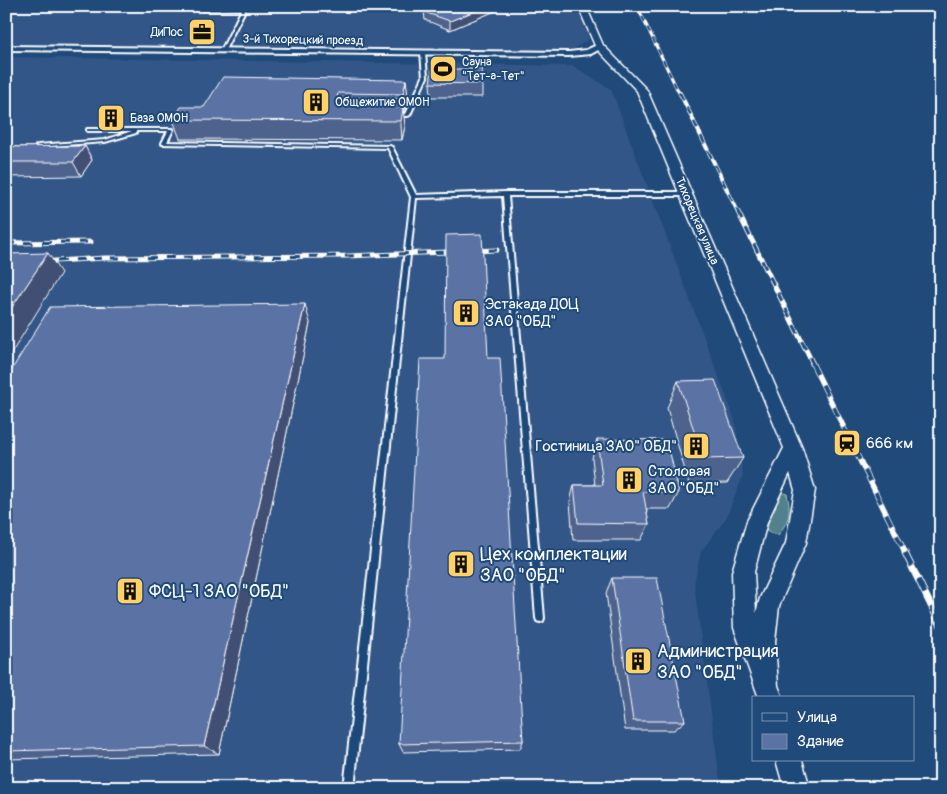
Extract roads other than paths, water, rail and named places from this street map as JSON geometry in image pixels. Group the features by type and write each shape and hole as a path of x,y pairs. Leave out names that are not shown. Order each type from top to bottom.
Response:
{"street":[{"name":"Тихорецкая улица","path":"582,6 599,46 642,90 793,448 805,490 796,543 768,606 763,641 769,691"},
{"name":"3-й Тихорецкий проезд","path":"6,48 569,54 588,52 599,46"},
{"name":"Тихорецкая улица","path":"769,691 745,628 743,572 757,521 793,448"},
{"path":"790,762 797,788"}],"lane":[{"path":"200,6 203,9 245,7 223,50"},
{"path":"390,115 408,115 426,76 423,52"},
{"path":"89,130 171,130 164,143 390,147 414,198 349,788"},
{"path":"38,146 105,141 142,130"},
{"path":"414,198 506,194 686,194"},
{"path":"506,194 540,618"}],"railway":[{"path":"637,6 680,95"},
{"path":"680,93 739,214"},
{"path":"738,212 813,364"},
{"path":"6,243 91,242"},
{"path":"39,262 105,258 347,256 497,250"},
{"path":"812,363 906,554"},
{"path":"905,553 941,626"}],"place":[{"name":"ДиПос","path":"202,32"},
{"name":"Сауна \"Тет-а-Тет\"","path":"443,69"},
{"name":"Общежитие ОМОН","path":"316,102"},
{"name":"База ОМОН","path":"111,118"},
{"name":"Эстакада ДОЦ ЗАО \"ОБД\"","path":"466,313"},
{"name":"666 км","path":"847,443"},
{"name":"Гостиница ЗАО\" ОБД\"","path":"696,446"},
{"name":"Столовая ЗАО \"ОБД\"","path":"629,480"},
{"name":"Цех комплектации ЗАО \"ОБД\"","path":"461,564"},
{"name":"ФСЦ-1 ЗАО \"ОБД\"","path":"130,591"},
{"name":"Администрация ЗАО \"ОБД\"","path":"638,661"}]}
